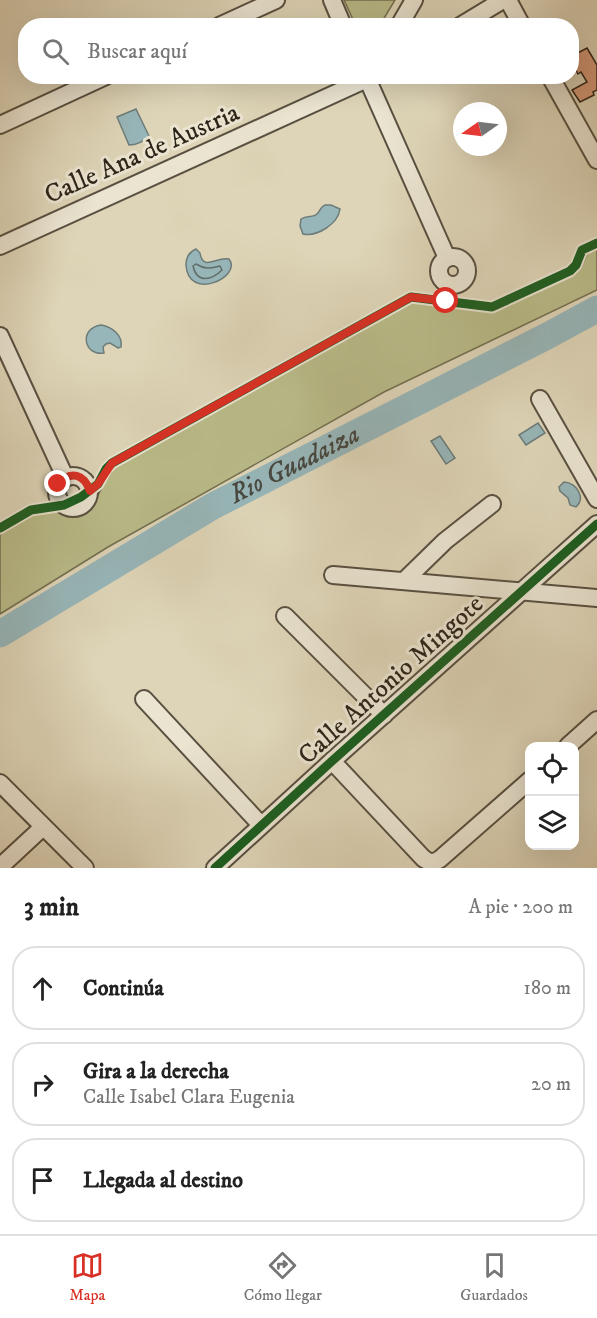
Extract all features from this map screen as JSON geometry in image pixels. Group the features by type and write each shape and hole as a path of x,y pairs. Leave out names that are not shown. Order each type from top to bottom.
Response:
{"street":[{"path":"237,18 276,0"},
{"path":"332,0 340,18"},
{"path":"404,18 414,0"},
{"path":"473,18 503,0"},
{"path":"508,0 518,18"},
{"path":"0,125 89,84"},
{"name":"Calle Ana de Austria","path":"0,246 353,84"},
{"path":"371,84 447,258"},
{"path":"554,84 597,160"},
{"path":"0,336 64,477"},
{"path":"540,399 597,499"},
{"path":"404,581 445,541 492,504"},
{"name":"Calle Antonio Mingote","path":"215,868 597,524"},
{"path":"333,575 597,598"},
{"path":"285,616 384,715"},
{"path":"144,699 261,825"},
{"path":"573,742 597,720"},
{"path":"332,761 429,862 440,859 525,784"},
{"path":"0,783 84,868"},
{"path":"0,867 43,826"}],"green space":[{"path":"344,0 395,0 384,18 352,18"},
{"path":"597,249 597,290 384,392 108,547 0,614 0,533 29,515 56,511 76,516 90,510 112,469 412,302 489,312 581,268 587,254"}],"water":[{"path":"136,109 149,136 140,143 129,145 117,117"},
{"path":"325,205 340,209 335,220 320,231 303,234 300,226 301,219 315,215"},
{"path":"196,249 204,262 229,259 231,266 228,273 213,283 196,282 189,276 186,265 188,255"},
{"path":"101,325 116,332 121,347 106,344 103,347 104,353 97,353 88,346 86,341 89,331"},
{"path":"538,423 545,433 526,445 519,435"},
{"path":"440,436 455,458 446,464 431,441"},
{"path":"564,482 573,485 579,491 580,499 576,507 570,505 568,498 560,491 559,487"}],"building":[{"path":"587,48 597,65 597,90 593,92 594,95 580,102 572,90 587,82 581,72 579,73 579,52"}],"waterway":[{"name":"Rio Guadaiza","path":"0,634 213,506 597,309"}],"cycle path":[{"path":"0,528 31,510 64,505 81,497 98,484 112,463 411,297 492,307 570,271 576,265 582,250 597,243"},
{"path":"215,868 597,524"}],"route":[{"path":"58,484 64,477 73,475 81,477 87,483 90,491 98,484 112,463 411,297 446,301"}]}
